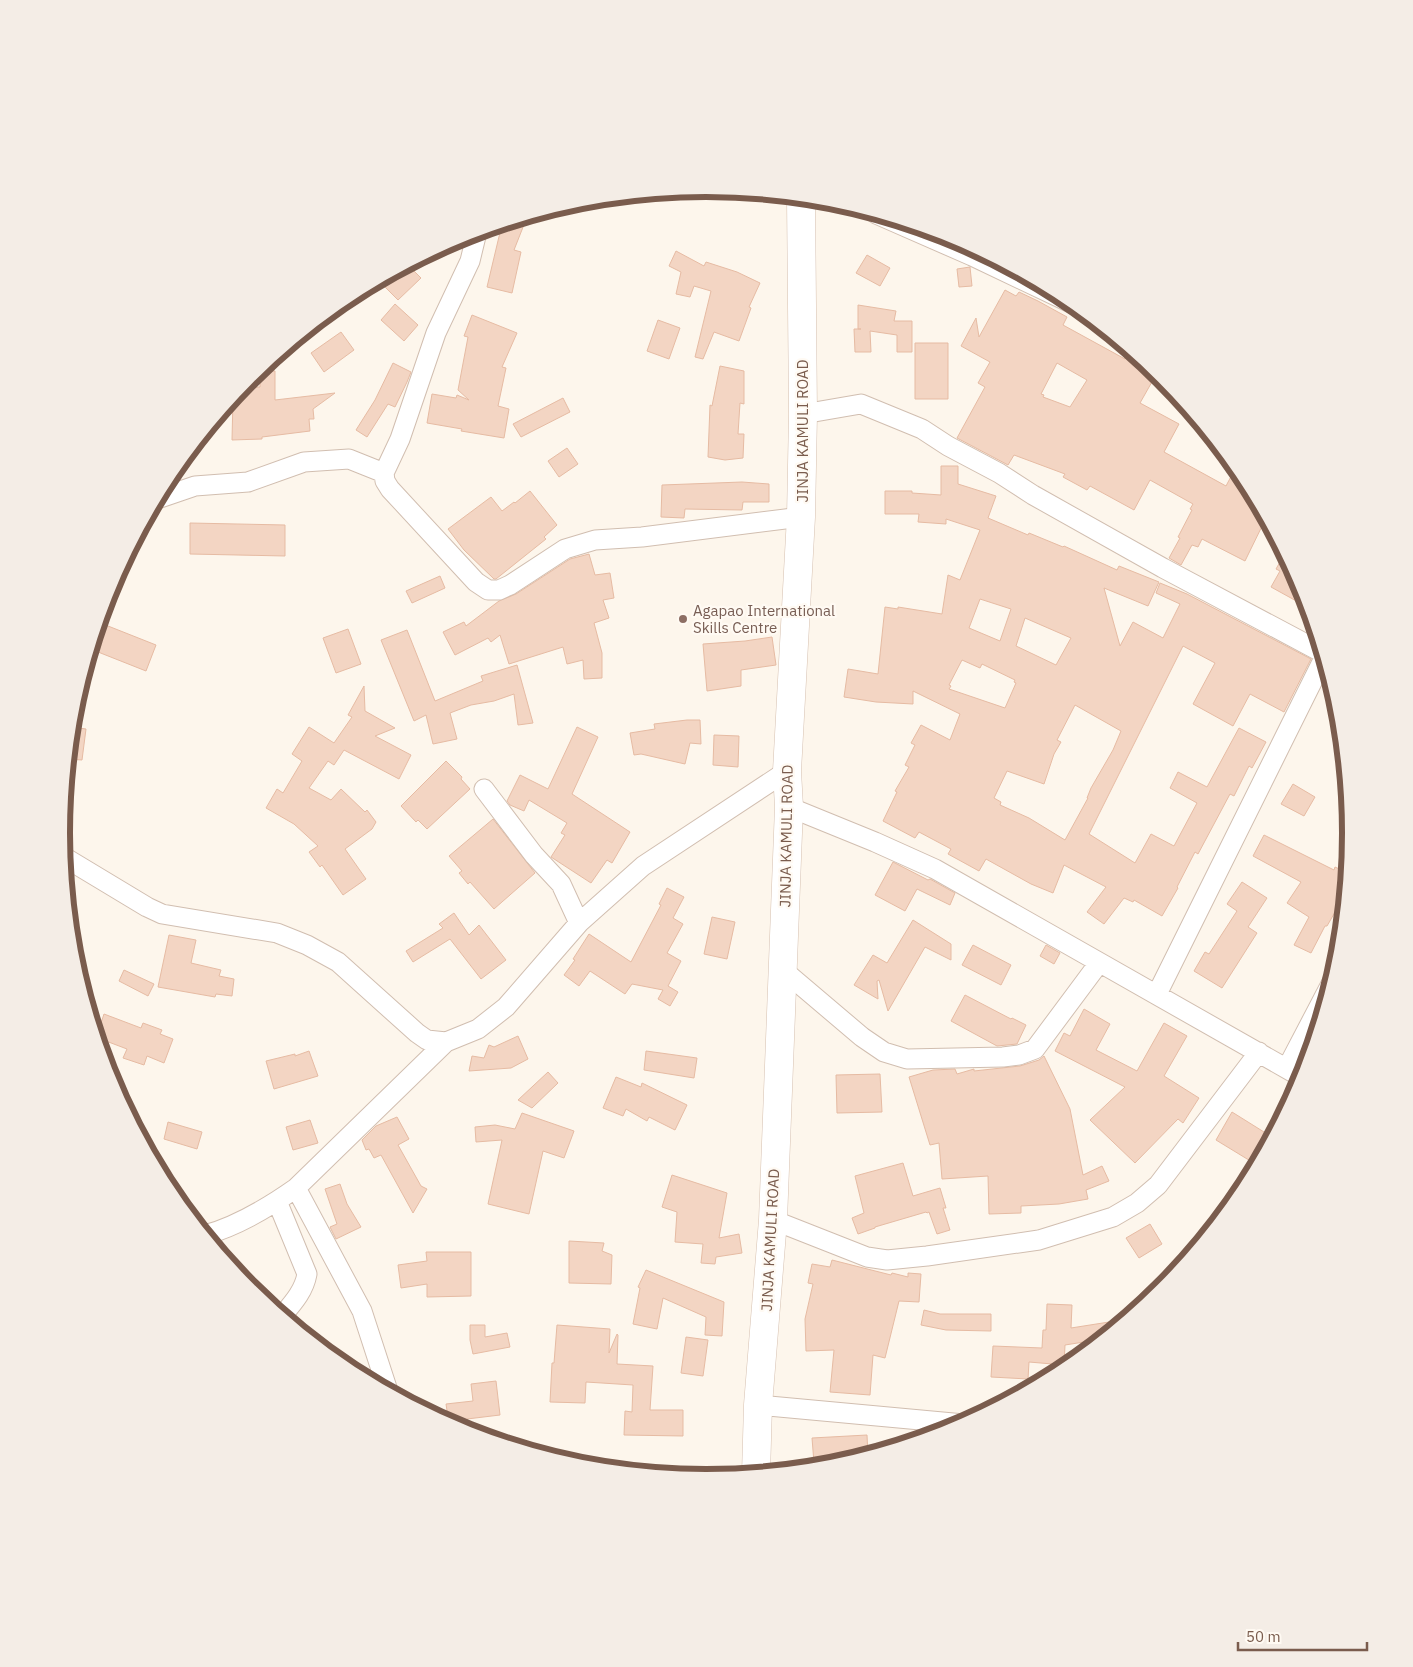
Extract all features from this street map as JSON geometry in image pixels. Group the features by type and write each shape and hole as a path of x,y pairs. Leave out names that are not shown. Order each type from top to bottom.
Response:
{"main road":[{"name":"JINJA KAMULI ROAD","path":"756,1468 758,1405 773,1220 789,807 787,771 801,516 803,414 801,204"}],"street":[{"path":"932,239 1009,274"},
{"path":"475,241 470,260 436,333 400,439 384,473 384,481 476,582 488,590 498,590 510,585 565,550 595,540 642,537 801,516"},
{"path":"803,414 861,404 922,429 948,446 999,473 1033,495 1163,568 1315,649"},
{"path":"167,495 195,486 248,482 304,462 349,459 384,473"},
{"path":"1157,994 1320,666"},
{"path":"212,1233 223,1230 277,1201 296,1188 446,1042 478,1029 506,1007 579,923 643,866 787,771"},
{"path":"484,789 534,855 561,884 579,923"},
{"path":"789,807 935,869 1296,1074"},
{"path":"71,861 162,914 278,934 307,945 338,962 427,1040 446,1042"},
{"path":"783,970 862,1037 884,1052 907,1059 1002,1057 1019,1055 1036,1049 1099,963"},
{"path":"1286,1068 1318,1008"},
{"path":"773,1220 867,1257 887,1260 1039,1240 1113,1217 1137,1203 1158,1185 1259,1052"},
{"path":"296,1188 362,1312 386,1383"},
{"path":"277,1201 307,1274 306,1283 300,1294 286,1311"},
{"path":"758,1405 948,1423"}],"building":[{"path":"524,224 514,250 521,252 512,293 487,287 500,232"},
{"path":"676,251 704,266 706,262 737,272 760,283 749,307 751,308 739,341 714,332 703,359 695,357 711,291 694,286 690,297 676,294 681,272 669,266"},
{"path":"867,255 890,268 880,286 856,273"},
{"path":"970,267 972,286 959,287 957,269"},
{"path":"412,269 421,278 398,300 383,285"},
{"path":"1005,290 1016,296 1019,292 1067,317 1063,325 1125,359 1127,356 1153,380 1140,403 1179,424 1164,452 1226,486 1232,475 1263,524 1245,561 1202,539 1198,547 1192,545 1181,565 1169,558 1180,538 1178,537 1192,510 1190,509 1193,504 1150,480 1134,510 1090,486 1087,490 1063,477 1065,474 1014,455 1008,465 957,438 985,387 978,383 990,362 961,346 976,318 979,337","holes":["1057,363 1087,380 1070,407 1043,397 1044,395 1041,394"]},
{"path":"395,304 418,325 404,341 381,320"},
{"path":"858,305 896,311 894,321 912,321 912,352 897,352 897,335 870,331 871,352 855,352 854,329 858,329"},
{"path":"472,315 517,333 502,367 506,368 498,406 509,409 504,438 427,423 432,394 456,398 457,395 469,400 458,390 468,337 464,336"},
{"path":"658,320 680,328 669,359 647,351"},
{"path":"341,332 354,350 324,372 311,353"},
{"path":"915,343 948,343 948,399 915,399"},
{"path":"393,363 411,372 395,407 388,404 367,437 356,430 375,400"},
{"path":"720,366 744,371 744,404 740,403 738,434 744,434 743,458 725,460 708,457 710,405 712,406"},
{"path":"269,371 275,371 275,400 335,393 313,409 314,419 309,419 310,431 262,437 262,439 232,440 233,409 252,387 260,387 260,379"},
{"path":"563,398 570,412 521,437 513,424"},
{"path":"567,448 578,464 559,477 548,461"},
{"path":"941,466 958,466 958,484 996,496 988,518 1028,535 1029,533 1064,546 1117,570 1119,566 1159,582 1148,606 1104,588 1120,646 1133,622 1163,638 1180,604 1156,593 1160,583 1187,594 1311,659 1284,712 1250,694 1233,726 1193,704 1215,663 1183,646 1089,834 1135,863 1151,834 1174,846 1197,803 1170,788 1178,772 1207,787 1239,728 1266,742 1252,768 1249,766 1234,796 1230,794 1198,854 1195,852 1162,916 1134,900 1133,902 1124,898 1104,924 1087,912 1106,887 1064,865 1053,893 1031,884 986,859 979,871 948,854 951,849 919,832 915,838 883,821 897,792 895,791 909,767 905,765 915,745 911,743 921,725 950,740 960,714 913,691 913,704 876,702 844,697 848,669 878,674 885,607 898,609 898,607 942,614 948,575 960,580 980,530 946,519 946,524 918,522 919,514 885,514 885,491 912,491 912,493 941,495","holes":["980,599 1011,609 1000,641 969,628","1025,618 1071,638 1056,665 1016,646","962,660 980,668 982,664 1015,680 1014,682 1016,683 1005,708 949,689 951,686 949,685","1075,705 1121,731 1113,750 1091,788 1088,798 1065,840 1029,818 1000,805 1001,802 994,798 1007,771 1044,784 1054,754 1061,742 1057,740"]},
{"path":"742,482 769,484 769,502 743,502 742,510 685,509 684,518 661,517 662,485"},
{"path":"530,491 557,525 544,537 546,539 494,579 464,550 448,529 491,497 502,511"},
{"path":"190,523 285,525 285,556 190,554"},
{"path":"589,554 595,575 610,573 614,598 603,600 609,618 594,623 602,653 602,678 584,679 583,660 567,664 563,647 509,664 500,635 491,642 488,638 455,655 443,632 464,622 466,626 499,601 516,594 570,559"},
{"path":"1281,560 1300,603 1271,587 1280,571 1276,569"},
{"path":"440,576 445,588 412,603 406,591"},
{"path":"105,625 156,645 146,671 97,652"},
{"path":"348,629 361,664 336,673 323,638"},
{"path":"407,630 435,701 483,681 481,676 517,665 533,723 518,725 514,694 494,701 471,705 450,713 457,739 433,744 426,715 414,721 381,640"},
{"path":"772,637 776,665 741,670 741,686 707,691 703,644"},
{"path":"364,686 365,711 395,728 375,736 411,755 399,779 344,750 334,765 328,761 309,788 331,800 341,789 365,812 367,810 376,822 372,829 345,849 366,879 343,895 322,865 320,867 309,852 318,846 294,824 266,808 277,789 283,793 302,761 292,754 309,727 334,743 352,717 348,715"},
{"path":"700,720 701,744 690,743 685,764 641,754 634,755 630,733 655,729 654,724"},
{"path":"577,727 598,737 572,794 630,832 612,863 607,860 591,883 551,857 565,835 561,833 567,823 529,800 524,811 510,805 507,801 520,775 548,789"},
{"path":"79,728 86,729 82,760 74,759"},
{"path":"714,735 739,736 738,767 713,765"},
{"path":"446,761 462,777 461,779 470,789 427,829 418,820 416,822 401,806"},
{"path":"1293,784 1315,797 1304,816 1281,804"},
{"path":"493,819 535,873 494,909 470,882 468,884 459,873 462,871 449,856"},
{"path":"1264,835 1334,870 1335,867 1342,870 1339,904 1311,953 1294,945 1309,917 1287,903 1301,882 1253,856"},
{"path":"893,862 955,893 950,905 917,889 905,911 875,895"},
{"path":"1242,882 1267,898 1248,927 1257,933 1222,988 1194,971 1205,952 1209,954 1237,911 1227,904"},
{"path":"667,888 684,897 673,918 683,924 667,953 681,961 668,986 678,992 670,1006 658,999 663,990 632,984 625,994 590,971 579,986 564,975 575,960 573,959 589,934 631,962 661,905 659,904"},
{"path":"454,913 469,935 479,925 506,960 481,979 450,939 413,962 406,951 443,928 439,924"},
{"path":"712,917 735,922 727,959 704,954"},
{"path":"913,920 951,944 951,960 925,947 888,1011 879,980 877,981 878,999 854,985 873,955 887,963"},
{"path":"169,935 196,940 191,963 221,970 219,976 234,979 232,996 216,994 215,997 158,987"},
{"path":"973,945 1011,965 1001,985 962,965"},
{"path":"1046,945 1060,953 1054,964 1040,956"},
{"path":"124,970 154,984 148,996 119,981"},
{"path":"965,995 1026,1025 1017,1044 997,1046 951,1021"},
{"path":"1084,1009 1110,1024 1096,1050 1137,1071 1164,1023 1187,1036 1164,1076 1199,1098 1183,1123 1178,1119 1135,1163 1090,1120 1125,1087 1055,1051 1064,1033 1070,1036"},
{"path":"104,1014 141,1028 143,1023 162,1030 160,1034 173,1039 164,1063 147,1056 144,1065 123,1058 127,1049 105,1041 100,1025"},
{"path":"518,1036 528,1059 511,1068 469,1071 472,1056 484,1058 489,1045 494,1047"},
{"path":"309,1051 318,1076 274,1089 266,1061 295,1054 295,1056"},
{"path":"646,1051 697,1058 694,1078 644,1070"},
{"path":"1044,1056 1070,1109 1083,1175 1102,1166 1109,1181 1086,1190 1088,1199 1059,1204 1021,1206 1021,1213 989,1214 988,1176 942,1179 939,1143 930,1145 909,1077 933,1070 955,1069 957,1074 974,1069 974,1071 1020,1066 1039,1060"},
{"path":"548,1072 558,1083 532,1108 518,1100"},
{"path":"880,1074 882,1112 837,1113 836,1075"},
{"path":"616,1077 641,1087 642,1083 687,1105 675,1130 649,1117 647,1121 626,1109 623,1116 603,1108"},
{"path":"1232,1112 1267,1134 1252,1162 1216,1140"},
{"path":"522,1113 574,1131 564,1158 543,1151 529,1214 488,1204 502,1140 476,1142 475,1127 495,1125 515,1129"},
{"path":"397,1117 409,1139 398,1145 421,1186 427,1189 413,1213 381,1155 374,1158 369,1149 366,1150 362,1140 376,1126"},
{"path":"310,1120 318,1143 293,1150 286,1127"},
{"path":"168,1122 202,1132 197,1149 164,1139"},
{"path":"903,1163 913,1196 940,1188 946,1208 943,1208 950,1230 937,1234 929,1212 926,1212 858,1234 852,1218 864,1213 855,1176"},
{"path":"672,1175 727,1193 719,1238 739,1234 742,1253 716,1257 715,1264 701,1263 703,1244 675,1242 677,1212 662,1207"},
{"path":"340,1184 347,1204 361,1227 336,1239 330,1227 337,1224 325,1189"},
{"path":"1150,1224 1162,1244 1139,1258 1126,1238"},
{"path":"569,1241 604,1243 602,1251 612,1255 611,1284 569,1283"},
{"path":"426,1252 471,1252 471,1296 427,1297 427,1284 401,1288 398,1265 427,1261"},
{"path":"832,1260 891,1275 892,1273 908,1277 908,1273 921,1274 919,1302 899,1301 885,1358 873,1355 870,1395 830,1392 834,1350 806,1351 805,1319 813,1284 808,1283 812,1264 830,1267"},
{"path":"646,1270 724,1302 722,1336 705,1335 706,1317 663,1298 657,1329 633,1324 640,1288 638,1287"},
{"path":"1047,1304 1072,1305 1071,1328 1115,1321 1090,1341 1065,1345 1064,1360 1058,1364 1029,1362 1028,1379 991,1377 993,1346 1042,1348 1043,1330 1046,1330"},
{"path":"924,1310 940,1314 991,1314 991,1331 946,1330 921,1325"},
{"path":"470,1325 485,1325 485,1337 507,1333 510,1347 473,1354 470,1340"},
{"path":"557,1325 610,1329 609,1353 617,1334 617,1364 653,1366 650,1410 683,1410 683,1436 624,1435 625,1411 632,1412 633,1385 586,1382 585,1403 550,1402 552,1363 554,1363"},
{"path":"686,1337 708,1340 703,1376 681,1373"},
{"path":"496,1381 500,1415 467,1419 467,1424 448,1415 446,1404 473,1401 471,1384"},
{"path":"867,1435 868,1449 814,1461 812,1438"}],"place":[{"name":"Agapao International Skills Centre","path":"683,619"}]}
